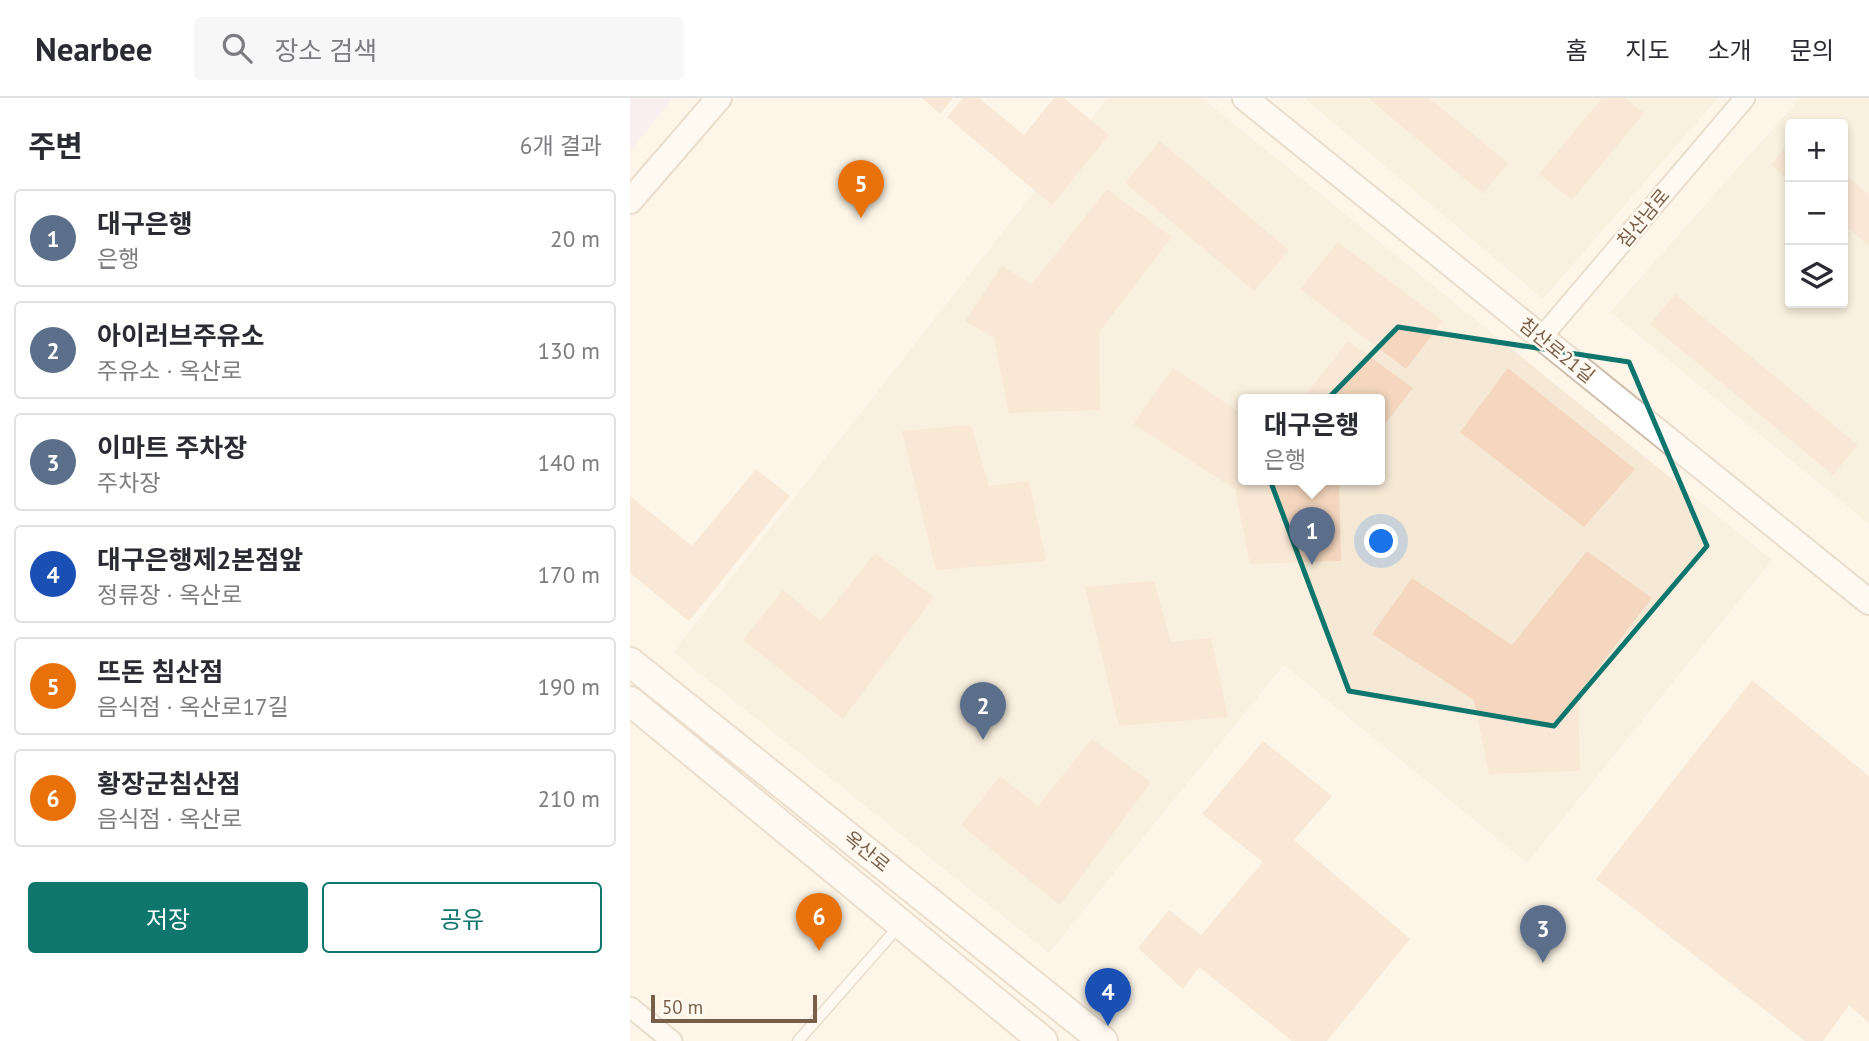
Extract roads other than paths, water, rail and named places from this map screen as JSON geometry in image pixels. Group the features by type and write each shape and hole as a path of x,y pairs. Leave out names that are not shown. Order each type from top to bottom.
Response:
{"main road":[{"name":"옥산로","path":"630,662 1103,1041"},
{"name":"옥산로","path":"630,701 1043,1041"}],"street":[{"path":"630,201 719,98"},
{"name":"침산로21길","path":"1245,98 1869,602"},
{"name":"침산남로","path":"1541,338 1745,98"},
{"path":"630,1007 671,1041"}],"lane":[{"path":"798,1041 901,923"}],"place":[{"name":"뜨돈 침산점","path":"861,218"},
{"name":"대구은행","path":"1312,565"},
{"name":"아이러브주유소","path":"983,740"},
{"name":"황장군침산점","path":"819,951"},
{"name":"이마트 주차장","path":"1543,963"},
{"name":"대구은행제2본점앞","path":"1108,1026"}]}
